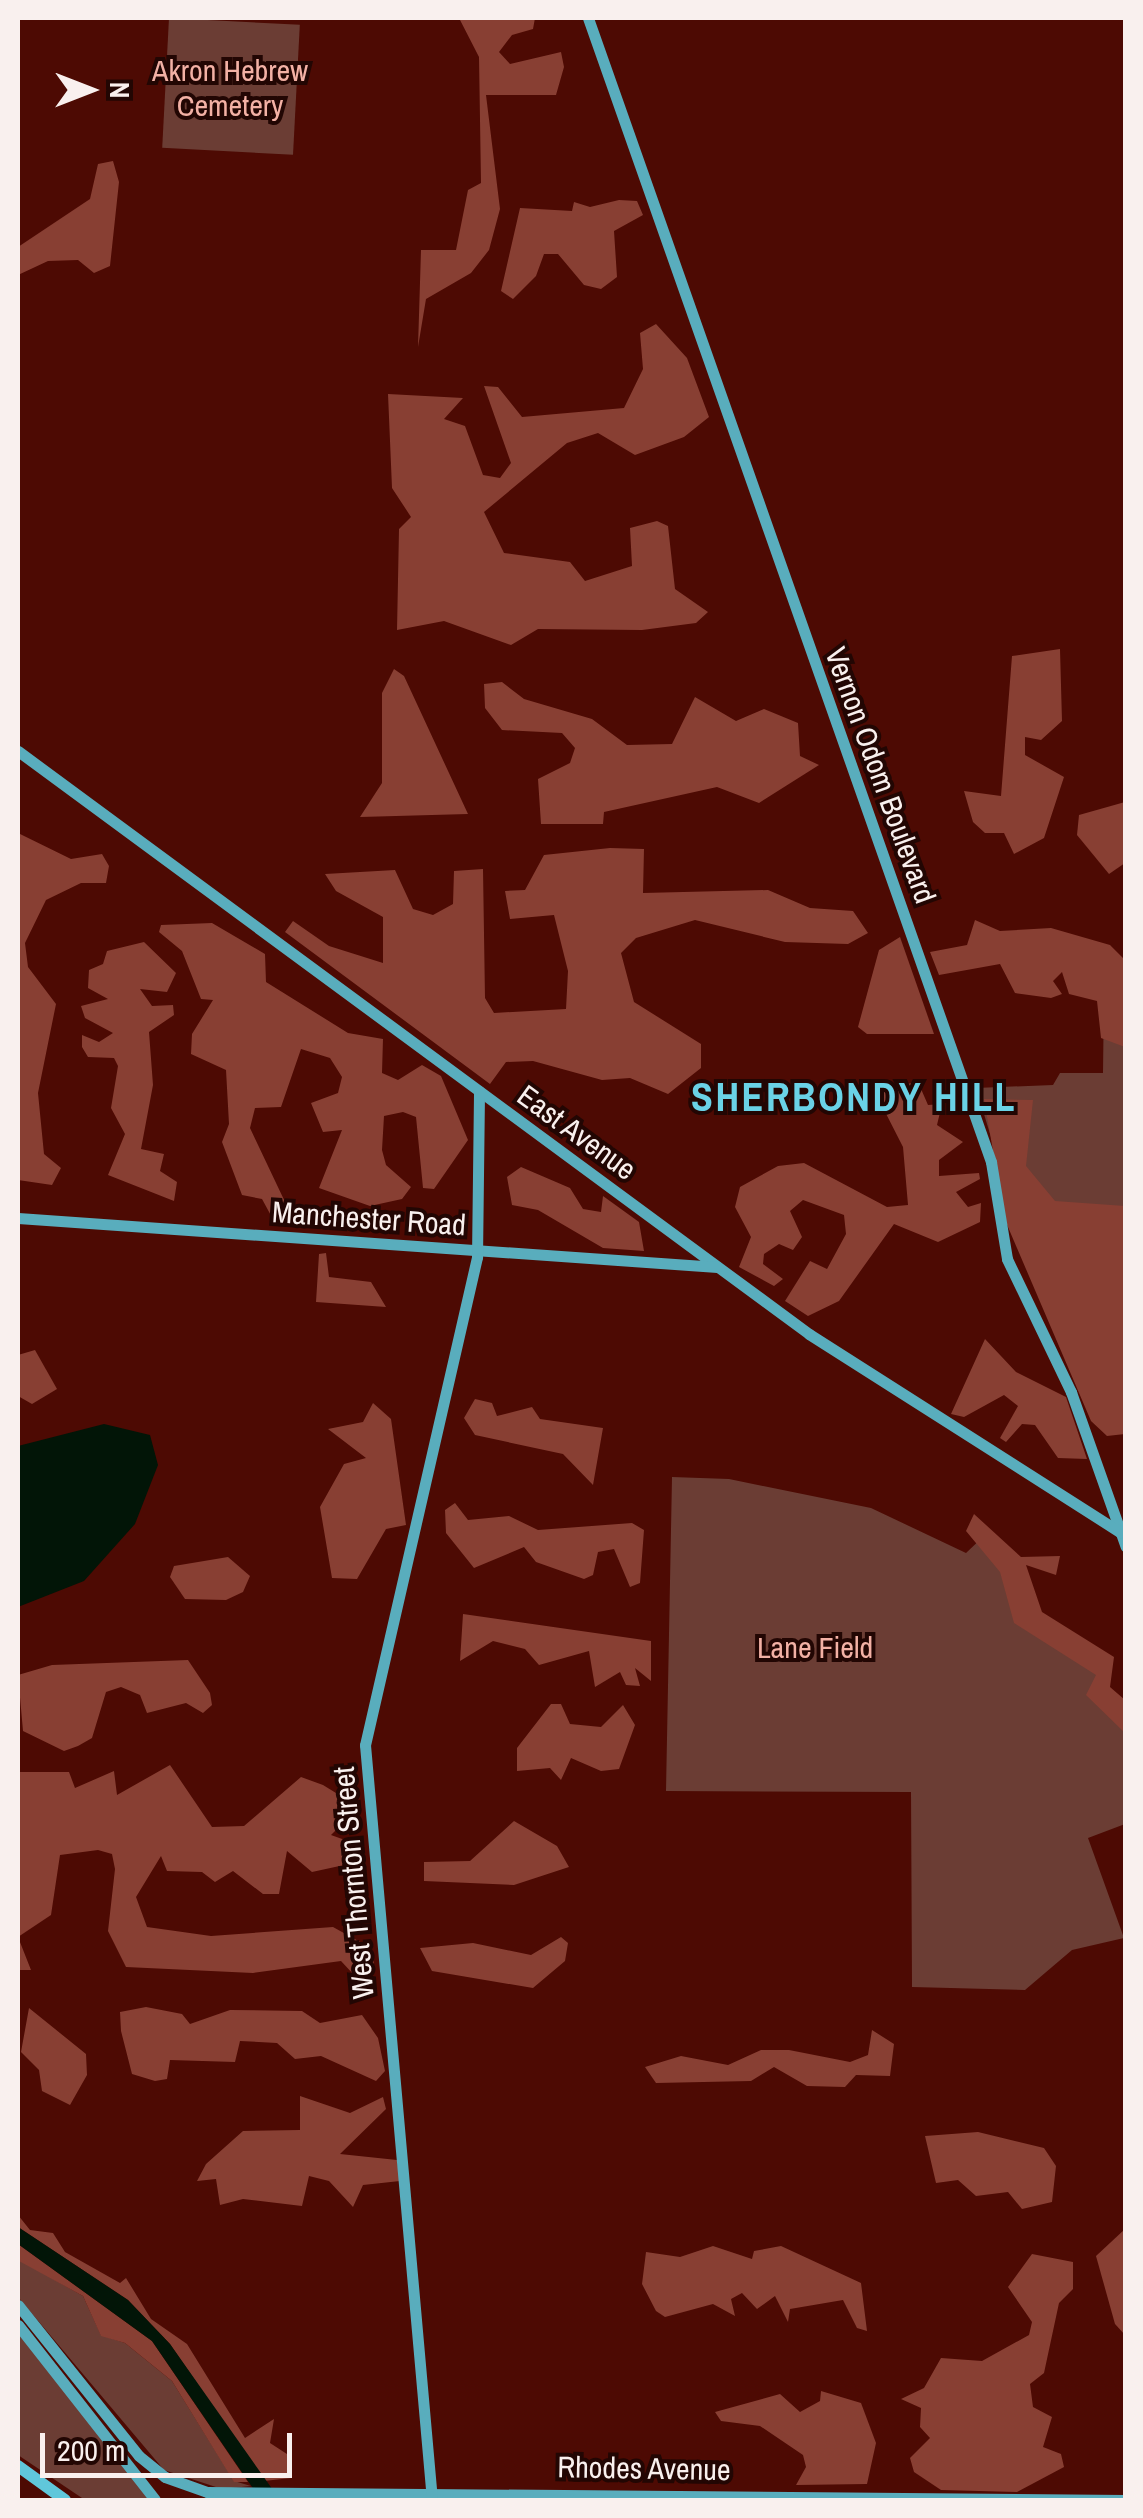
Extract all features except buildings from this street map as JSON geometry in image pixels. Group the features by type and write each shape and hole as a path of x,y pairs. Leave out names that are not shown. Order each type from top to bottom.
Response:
{"highway":[{"path":"18,2466 65,2500"}],"main road":[{"name":"Vernon Odom Boulevard","path":"588,18 991,1162 1007,1258 1072,1392 1126,1547"},
{"name":"East Avenue","path":"18,751 717,1267 863,1370 1120,1532"},
{"name":"West Thornton Street","path":"432,2495 366,1745 478,1251 480,1091"},
{"name":"Manchester Road","path":"18,1218 717,1267"},
{"name":"Rhodes Avenue","path":"18,2305 165,2476 197,2490 1126,2500"},
{"path":"18,2325 155,2500"}],"green space":[{"name":"Akron Hebrew Cemetery","path":"169,18 300,25 293,155 162,148"},
{"path":"1104,991 1125,991 1125,1260 998,1160 976,1088 1053,1085 1060,1073 1103,1073"},
{"name":"Lane Field","path":"672,1477 729,1479 871,1508 966,1553 986,1534 1040,1612 1103,1676 1125,1718 1125,1824 1088,1838 1124,1938 1072,1950 1025,1990 912,1987 911,1792 666,1791"},
{"path":"18,2259 83,2296 101,2335 125,2343 172,2381 234,2481 251,2486 222,2489 164,2470 18,2297"},
{"path":"18,2331 150,2500 85,2500 18,2455"}],"shaded area":[{"path":"459,18 535,18 533,29 512,35 499,52 510,64 561,52 564,67 556,95 486,95 500,209 489,250 471,273 426,299 418,347 421,250 456,250 468,190 481,183 479,57"},
{"path":"113,161 119,182 110,266 94,273 78,260 48,261 18,275 18,247 90,199 98,164"},
{"path":"619,200 637,201 643,215 614,231 617,277 601,289 584,285 558,254 544,254 536,276 513,299 501,291 520,208 572,211 574,202 590,207"},
{"path":"656,324 687,358 709,417 684,437 635,455 598,433 567,443 484,512 504,553 570,562 585,581 632,566 630,528 657,521 668,526 675,589 708,612 696,623 642,630 538,629 511,645 444,621 397,630 399,529 411,517 392,488 388,394 463,398 444,419 465,426 483,475 500,478 511,463 484,386 498,387 522,417 624,408 643,369 640,333"},
{"path":"1060,649 1062,721 1041,740 1025,737 1025,755 1064,777 1044,838 1014,854 1004,833 985,833 973,822 964,791 1001,796 1012,656"},
{"path":"394,669 404,676 468,814 360,817 382,783 382,693"},
{"path":"502,682 524,699 592,719 627,745 672,744 695,697 736,721 764,709 798,723 800,756 819,765 759,803 717,787 604,812 603,824 541,824 538,779 570,763 575,748 562,733 502,730 485,708 484,684"},
{"path":"1125,802 1125,863 1109,874 1077,835 1079,815"},
{"path":"18,833 71,859 102,854 109,866 106,883 81,883 46,900 25,943 28,967 56,1004 38,1093 44,1154 61,1168 52,1185 18,1180"},
{"path":"610,848 644,849 643,893 768,890 810,908 853,911 868,933 848,944 785,942 695,920 636,938 621,953 634,1002 701,1044 701,1068 668,1094 630,1078 602,1080 533,1061 506,1062 490,1084 285,932 293,921 329,946 383,963 383,917 336,891 325,874 395,870 413,909 433,915 453,904 454,871 483,869 485,998 494,1013 566,1009 568,971 554,915 510,919 505,891 525,890 544,855"},
{"path":"975,920 1000,931 1051,928 1110,945 1125,960 1125,1047 1101,1038 1097,1001 1069,994 1062,972 1053,981 1062,994 1051,998 1015,993 1000,964 939,975 930,952 967,945"},
{"path":"212,923 265,954 266,982 348,1033 383,1039 382,1073 398,1080 422,1065 441,1076 468,1140 434,1189 423,1188 416,1117 403,1112 384,1116 382,1150 386,1165 411,1187 402,1199 370,1206 319,1188 342,1130 323,1132 311,1103 338,1093 342,1077 330,1058 301,1049 281,1107 255,1108 250,1128 286,1204 275,1223 262,1199 242,1195 222,1142 229,1124 226,1070 191,1054 192,1034 213,1000 201,999 182,951 159,932 161,925"},
{"path":"900,937 934,1034 867,1034 858,1027 879,950"},
{"path":"144,942 176,973 167,992 140,989 152,1006 173,1005 174,1015 149,1032 153,1085 141,1149 164,1154 160,1171 177,1182 174,1201 108,1175 125,1134 111,1108 118,1066 114,1058 88,1057 82,1047 82,1035 99,1042 113,1033 85,1018 81,1006 108,999 88,988 89,970 103,964 107,951"},
{"path":"918,1082 928,1105 942,1104 937,1125 963,1142 939,1160 939,1176 979,1173 980,1179 956,1192 968,1207 981,1203 980,1222 938,1242 894,1224 839,1301 808,1316 785,1301 810,1261 827,1269 846,1234 844,1215 803,1200 790,1211 802,1237 793,1250 779,1244 764,1254 763,1264 783,1279 774,1286 739,1267 751,1237 735,1207 740,1187 778,1166 804,1163 887,1207 908,1205 903,1147 878,1098 884,1088"},
{"path":"984,1099 1033,1100 1026,1166 1055,1201 1125,1206 1125,1434 1107,1436 1091,1421 1005,1220"},
{"path":"521,1167 570,1188 583,1209 601,1212 603,1196 639,1222 644,1251 603,1248 538,1210 512,1205 507,1177"},
{"path":"326,1253 329,1277 371,1282 386,1307 316,1302 319,1254"},
{"path":"985,1339 1016,1372 1066,1397 1087,1459 1058,1458 1035,1425 1022,1424 1006,1442 1000,1438 1018,1406 1004,1395 964,1417 951,1414"},
{"path":"35,1350 57,1389 32,1404 18,1396 18,1355"},
{"path":"475,1399 492,1403 497,1416 532,1407 540,1419 603,1428 593,1485 563,1454 475,1435 464,1418"},
{"path":"373,1403 391,1419 406,1525 386,1529 357,1579 332,1578 320,1507 344,1464 366,1458 328,1429 363,1422"},
{"path":"104,1424 150,1435 158,1465 135,1524 84,1581 18,1607 18,1446"},
{"path":"455,1503 468,1520 509,1516 538,1530 632,1523 644,1530 640,1583 630,1587 614,1549 598,1552 593,1575 584,1579 536,1562 524,1547 474,1568 446,1533 445,1510"},
{"path":"974,1514 1021,1557 1060,1556 1056,1575 1026,1565 1042,1612 1114,1657 1110,1687 1125,1700 1125,1733 1086,1695 1096,1675 1014,1623 1000,1572 966,1531"},
{"path":"228,1557 250,1576 243,1592 226,1600 185,1599 170,1577 174,1566"},
{"path":"463,1614 651,1641 651,1681 635,1668 640,1686 626,1685 620,1672 595,1687 589,1651 539,1665 525,1649 493,1641 460,1661"},
{"path":"188,1660 210,1693 212,1705 203,1713 186,1703 147,1713 140,1695 121,1687 106,1692 92,1738 78,1746 64,1751 23,1731 18,1675 52,1665"},
{"path":"551,1704 561,1704 570,1724 601,1727 623,1705 635,1725 619,1769 601,1771 571,1758 561,1780 550,1768 517,1771 517,1748"},
{"path":"170,1765 212,1827 244,1826 301,1777 349,1801 353,1813 331,1835 356,1844 358,1862 312,1872 287,1851 279,1894 263,1894 233,1871 215,1882 202,1872 167,1871 161,1856 136,1897 147,1927 211,1936 333,1927 371,1948 374,1964 354,1975 341,1961 253,1973 126,1967 108,1931 115,1869 112,1854 98,1850 60,1855 51,1915 18,1937 18,1772 69,1772 75,1788 114,1771 117,1795"},
{"path":"514,1821 557,1846 569,1867 514,1885 424,1881 424,1862 470,1861"},
{"path":"18,1937 31,1970 18,1970"},
{"path":"561,1937 568,1943 565,1961 533,1988 432,1971 420,1948 473,1943 531,1955"},
{"path":"146,2007 182,2014 190,2024 230,2010 302,2011 320,2023 362,2015 378,2038 385,2071 376,2081 321,2056 295,2059 277,2043 240,2041 235,2062 170,2060 167,2079 155,2081 132,2074 121,2031 120,2012"},
{"path":"29,2008 86,2054 87,2075 70,2105 42,2091 39,2070 21,2052"},
{"path":"872,2030 894,2044 890,2076 856,2075 845,2087 807,2086 774,2067 751,2081 656,2083 645,2067 681,2056 728,2065 761,2050 789,2050 850,2062 868,2055"},
{"path":"300,2096 350,2113 383,2097 386,2109 340,2154 397,2160 400,2181 363,2185 353,2207 329,2181 309,2176 302,2206 243,2199 220,2205 216,2179 197,2181 206,2164 243,2131 300,2130"},
{"path":"978,2132 1044,2148 1056,2166 1052,2202 1022,2209 1008,2192 976,2196 958,2180 936,2183 925,2136"},
{"path":"18,2215 30,2230 53,2233 65,2252 120,2283 126,2278 151,2319 187,2344 245,2438 274,2419 270,2443 290,2456 291,2478 264,2481 170,2344 128,2300 18,2227"},
{"path":"18,2227 128,2300 170,2344 280,2500 261,2500 152,2341 18,2244"},
{"path":"1125,2229 1125,2335 1115,2324 1096,2256"},
{"path":"18,2244 152,2341 248,2482 234,2482 172,2381 125,2343 101,2336 83,2296 19,2261"},
{"path":"713,2246 752,2259 754,2251 781,2246 861,2283 867,2331 857,2328 843,2300 790,2309 788,2322 775,2296 757,2309 742,2293 731,2299 735,2316 713,2304 665,2317 656,2311 642,2284 646,2252 680,2257"},
{"path":"1032,2254 1073,2262 1073,2289 1059,2303 1044,2373 1030,2384 1033,2407 1052,2417 1043,2447 1061,2454 1064,2467 1017,2492 941,2490 914,2472 910,2458 930,2438 920,2427 921,2408 901,2399 924,2388 941,2358 982,2361 1029,2335 1032,2322 1008,2287"},
{"path":"821,2391 861,2403 876,2443 867,2484 796,2485 806,2467 803,2455 760,2426 721,2421 715,2412 780,2394 800,2412 820,2401"}],"district":[{"name":"SHERBONDY HILL","path":"854,1097"}]}
